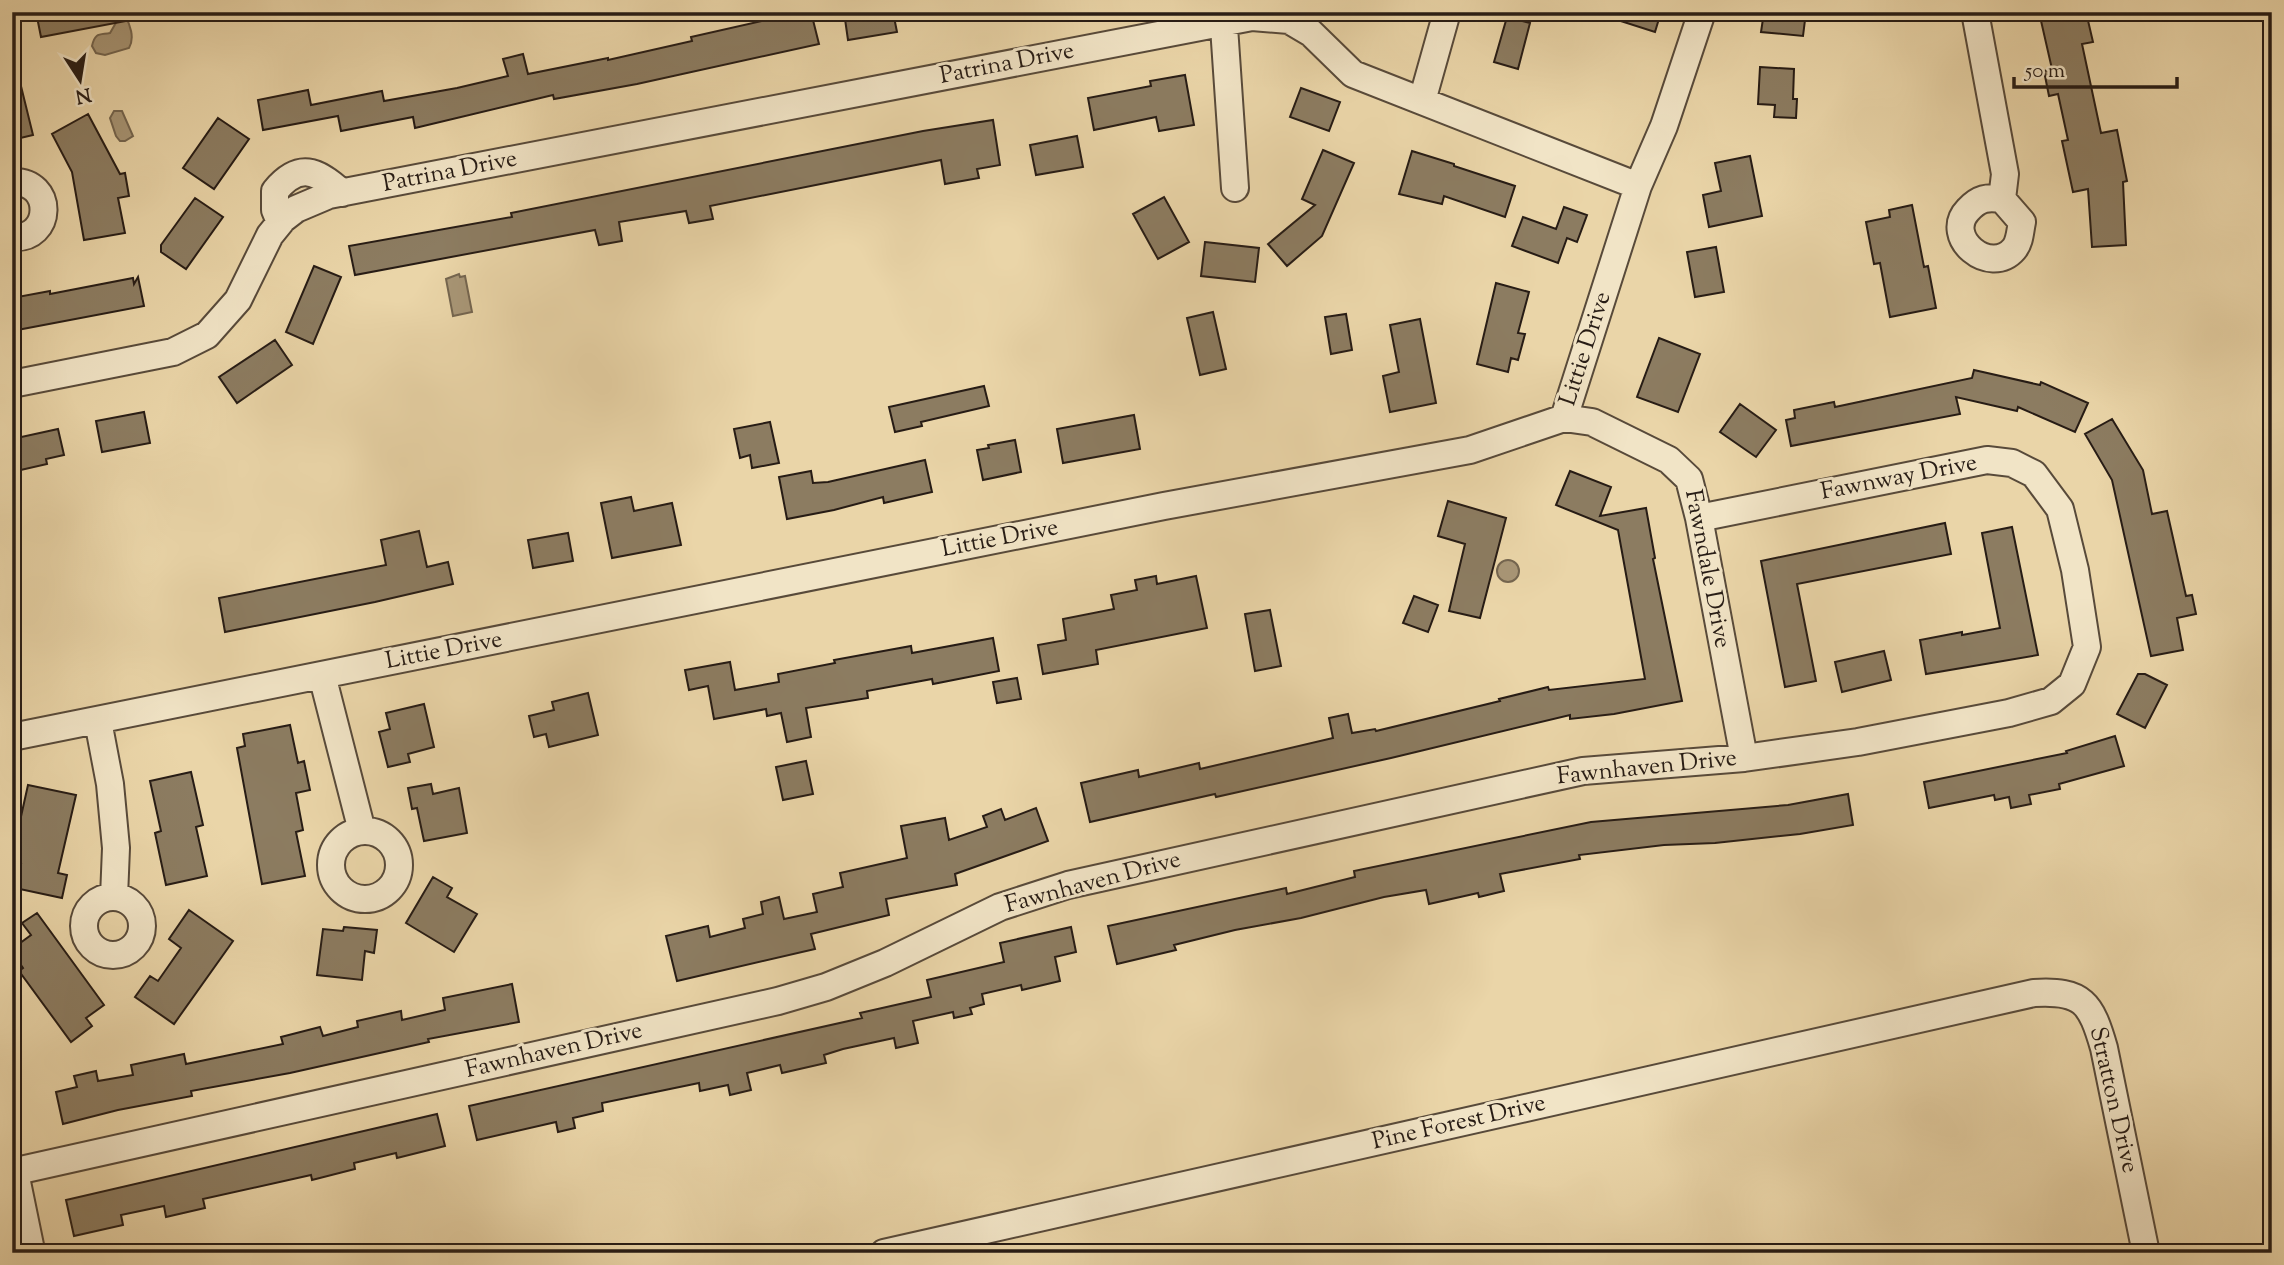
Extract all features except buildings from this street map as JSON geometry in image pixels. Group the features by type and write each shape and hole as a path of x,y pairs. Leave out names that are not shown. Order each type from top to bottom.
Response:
{"street":[{"path":"1422,101 1447,12"},
{"name":"Littie Drive","path":"12,737 1164,506 1470,450 1564,418 1638,186 1664,127 1702,12"},
{"path":"1975,12 2005,174 2002,199"},
{"path":"1224,17 1235,187"},
{"name":"Patrina Drive","path":"12,384 173,352 208,335 238,300 258,257 280,222 296,209 329,195 1224,17 1289,20 1311,33 1353,74 1638,186"},
{"path":"12,182 26,183 36,189 44,208 43,219 37,229 28,235 12,237"},
{"name":"Fawndale Drive","path":"1564,418 1592,422 1669,460 1689,479 1699,518 1744,758"},
{"name":"Fawnway Drive","path":"1699,518 1987,460 2012,463 2035,474 2060,509 2075,570"},
{"name":"Fawnhaven Drive","path":"12,1174 778,1001 826,987 886,963 1000,907 1068,885 1583,771 1744,758 1858,742 2008,713 2051,701 2072,684 2087,647 2075,570"},
{"path":"322,675 362,831"},
{"path":"98,721 113,810 116,848 114,897"},
{"name":"Stratton Drive","path":"2034,993 2060,991 2084,1002 2096,1021 2105,1048 2146,1253"},
{"name":"Pine Forest Drive","path":"884,1253 2034,993"},
{"path":"12,1174 21,1234"}],"shaded area":[{"path":"125,16 132,36 129,48 105,55 96,53 92,46 95,38 110,33 117,21"},
{"path":"114,111 122,111 133,136 125,141 120,141 116,136 110,118"},
{"path":"459,274 460,277 465,276 472,312 453,316 446,279"},
{"path":"1504,560 1512,560 1519,567 1519,575 1512,582 1504,582 1497,575 1497,567"}]}
